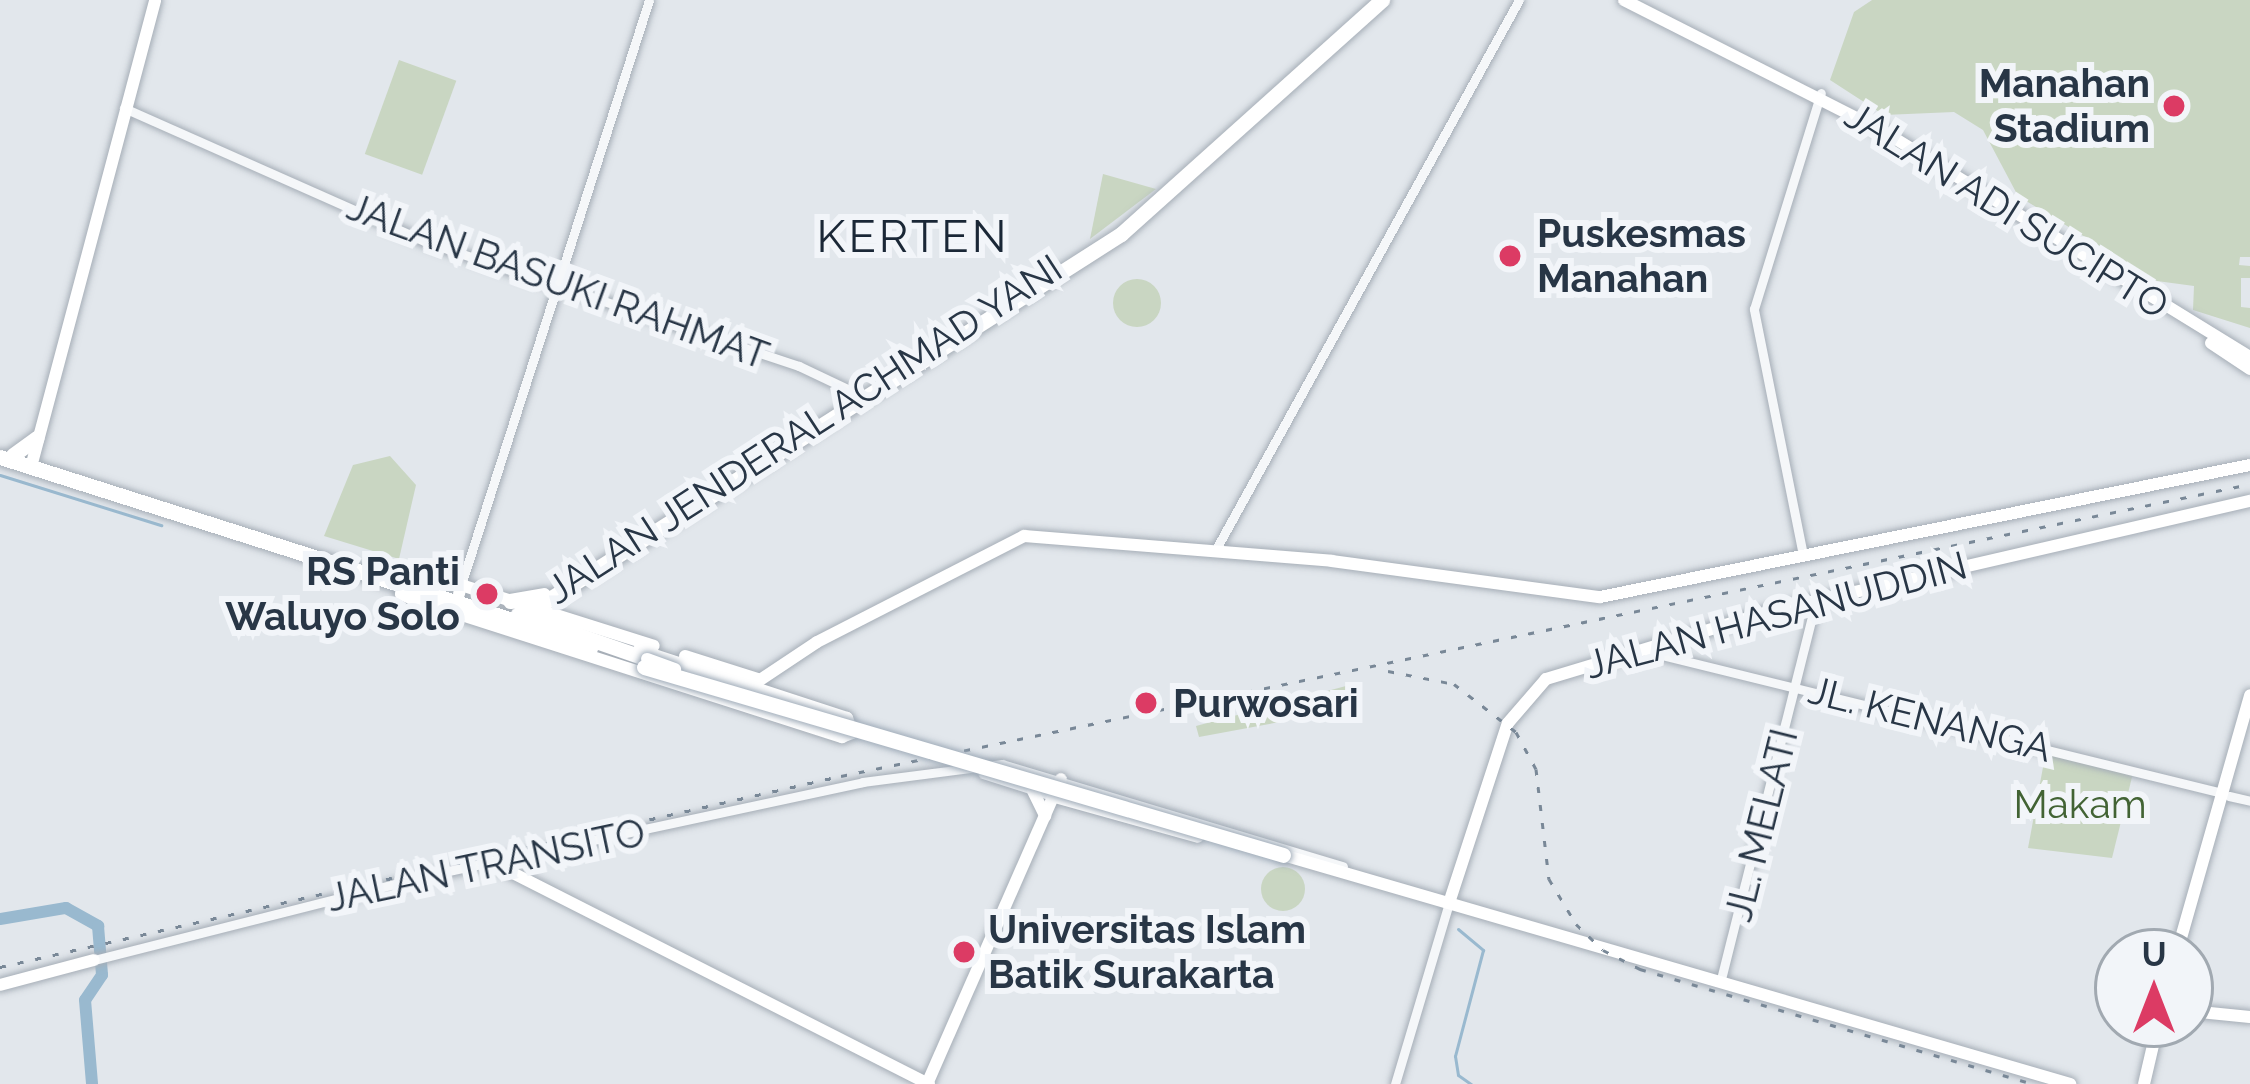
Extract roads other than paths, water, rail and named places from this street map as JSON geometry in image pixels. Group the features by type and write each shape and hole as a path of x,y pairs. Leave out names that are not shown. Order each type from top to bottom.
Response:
{"highway":[{"name":"JALAN JENDERAL ACHMAD YANI","path":"893,378 1092,245 1370,0"},
{"name":"JALAN JENDERAL ACHMAD YANI","path":"522,610 564,590 857,392 893,378 1121,234 1382,0"},
{"path":"27,456 402,589 522,610"},
{"path":"27,456 522,610 646,663 1284,852"},
{"name":"JALAN JENDERAL ACHMAD YANI","path":"522,610 601,563"},
{"path":"564,590 555,614 568,631"}],"main road":[{"path":"27,456 152,0"},
{"name":"JALAN ADI SUCIPTO","path":"1624,0 1820,95 2250,362"},
{"path":"598,640 757,681 1016,538 1216,549 1600,597 2250,465"},
{"name":"JALAN HASANUDDIN","path":"1442,905 1455,883 1524,698 1567,670 1816,601 2250,501"},
{"path":"402,589 820,730 852,733 848,718 757,681 555,614 522,610"},
{"path":"522,610 646,663"},
{"path":"2226,795 2250,695"},
{"path":"2187,928 2250,725"},
{"path":"493,863 928,1084 1061,778"},
{"path":"1033,791 1044,824"},
{"path":"1054,797 1721,979 2070,1084"},
{"path":"1284,852 1343,866 1442,905"},
{"path":"1284,852 1316,866"},
{"path":"1455,883 1466,908"},
{"name":"JALAN TRANSITO","path":"0,985 94,959"},
{"path":"2214,1013 2250,1017"},
{"path":"2148,1084 2156,1048"}],"street":[{"path":"460,590 551,285 649,0"},
{"path":"1216,549 1519,0"},
{"path":"1803,555 1754,309 1820,95"},
{"name":"JALAN BASUKI RAHMAT","path":"120,114 429,243 857,392"},
{"name":"JL. MELATI","path":"1721,979 1816,601"},
{"name":"JL. KENANGA","path":"1638,650 2250,801"},
{"path":"995,772 1061,778 1343,866"},
{"path":"995,772 1054,797"},
{"name":"JALAN TRANSITO","path":"94,959 493,863 863,782 995,772"},
{"path":"1395,1084 1442,905"}],"waterway":[{"path":"0,475 161,525"},
{"path":"0,919 66,908 98,926 102,975 85,1000 92,1084"},
{"path":"1458,929 1483,950 1455,1056 1458,1075 1471,1084"}],"railway":[{"path":"0,967 841,776 2250,484"},
{"path":"1388,671 1454,684 1516,732 1536,769 1549,879 1576,924 1603,950 1640,969 2032,1084"}],"place":[{"name":"Manahan Stadium","path":"2174,106"},
{"name":"Puskesmas Manahan","path":"1510,256"},
{"name":"RS Panti Waluyo Solo","path":"487,594"},
{"name":"Purwosari","path":"1146,703"},
{"name":"Universitas Islam Batik Surakarta","path":"964,952"}],"district":[{"name":"KERTEN","path":"913,237"}],"park label":[{"name":"Makam","path":"2080,804"}]}
